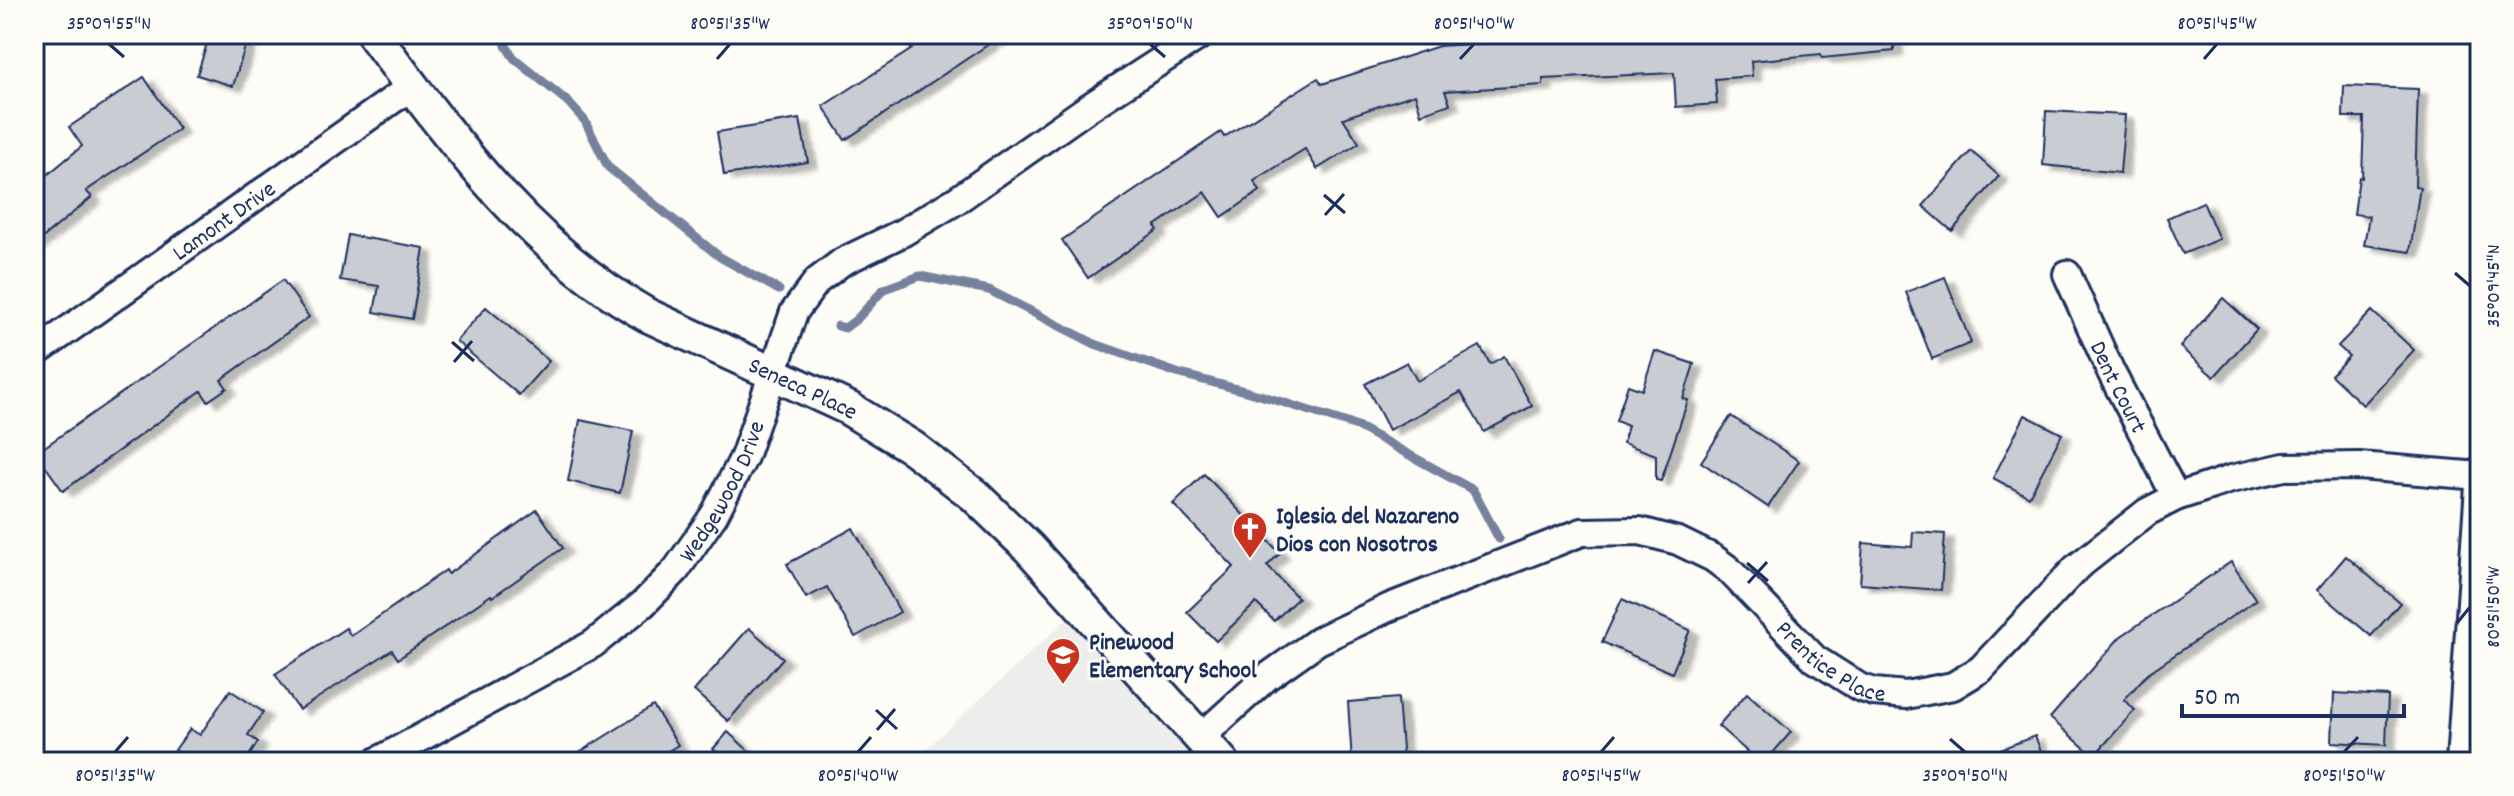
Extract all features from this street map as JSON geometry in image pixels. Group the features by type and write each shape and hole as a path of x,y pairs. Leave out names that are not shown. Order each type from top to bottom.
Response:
{"street":[{"name":"Seneca Place","path":"373,34 469,161 507,205 562,254 621,301 848,408 913,448 974,495 1029,548 1222,762"},
{"name":"Wedgewood Drive","path":"376,762 593,644 643,604 676,570 714,515 744,457 794,312 817,281 842,262 902,233 957,200 1088,108 1202,34"},
{"name":"Lamont Drive","path":"34,354 412,86"},
{"name":"Dent Court","path":"2067,274 2111,372 2176,497"},
{"name":"Prentice Place","path":"1200,738 1267,677 1318,641 1390,607 1582,532 1640,531 1678,541 1713,558 1728,569 1815,659 1859,687 1874,692 1906,695 1953,686 1981,669 2076,568 2147,512 2176,497 2231,479 2284,467 2359,466 2480,474"},
{"path":"2460,762 2480,474"}],"shaded area":[{"name":"Pinewood Elementary School","path":"1068,618 1201,762 912,762"}],"building":[{"path":"210,34 249,34 233,86 197,75"},
{"path":"927,34 1004,34 845,140 823,106 912,49 909,46"},
{"path":"1572,34 1642,34 1642,40 1738,34 1893,34 1894,51 1751,61 1752,76 1715,79 1717,104 1676,107 1674,73 1543,79 1543,85 1445,91 1450,104 1421,114 1415,94 1343,118 1359,143 1317,169 1305,149 1254,181 1260,191 1222,217 1205,192 1155,226 1158,230 1088,278 1062,240 1221,132 1224,137 1318,78 1322,84 1439,46 1572,37"},
{"path":"144,77 179,129 86,191 92,197 34,245 34,186 82,146 69,127"},
{"path":"2344,86 2418,89 2415,186 2420,187 2410,252 2364,245 2369,216 2354,214 2359,177 2362,178 2364,117 2343,117"},
{"path":"2046,111 2125,115 2120,173 2043,165"},
{"path":"800,119 808,162 724,175 717,132"},
{"path":"1971,151 1999,176 1952,231 1923,206"},
{"path":"2203,202 2219,239 2183,254 2167,218"},
{"path":"348,235 424,248 412,319 374,312 379,286 340,280"},
{"path":"1945,277 1971,343 1932,359 1906,292"},
{"path":"283,280 309,317 221,380 227,388 208,401 201,391 63,491 36,453"},
{"path":"2223,298 2257,329 2214,377 2180,347"},
{"path":"486,307 549,361 519,395 456,341"},
{"path":"2372,311 2414,350 2363,405 2331,375 2349,356 2338,346"},
{"path":"1480,346 1490,364 1504,356 1532,406 1484,432 1461,392 1389,430 1365,384 1407,362 1417,381"},
{"path":"1655,351 1694,364 1683,399 1688,400 1661,481 1656,480 1656,455 1623,443 1628,426 1616,421 1628,385 1642,390"},
{"path":"2025,415 2062,434 2029,497 1993,478"},
{"path":"1731,416 1799,461 1768,507 1701,462"},
{"path":"580,420 633,431 620,493 568,481"},
{"name":"Iglesia del Nazareno Dios con Nosotros","path":"1204,474 1280,553 1267,566 1298,598 1274,621 1256,603 1216,641 1187,612 1234,567 1173,504"},
{"path":"537,510 563,548 398,659 392,650 299,710 275,674 346,628 351,636 446,570 448,574"},
{"path":"853,528 900,612 855,637 827,587 806,598 787,564"},
{"path":"1913,532 1945,534 1941,590 1860,584 1863,543 1912,547"},
{"path":"2346,556 2400,603 2371,636 2317,590"},
{"path":"2231,562 2256,600 2148,673 2124,700 2135,710 2094,756 2050,718 2120,637"},
{"path":"1622,599 1690,630 1672,673 1602,642"},
{"path":"749,628 783,658 728,721 694,691"},
{"path":"230,690 263,712 248,735 258,742 245,762 193,762 175,750 190,729 200,735"},
{"path":"1747,693 1791,732 1765,762 1759,762 1718,726"},
{"path":"2334,693 2388,696 2386,745 2332,742"},
{"path":"1398,698 1403,762 1352,762 1348,702"},
{"path":"653,706 678,745 650,762 564,762"},
{"path":"728,732 761,762 728,762 713,749"},
{"path":"2035,736 2045,762 1971,760"}],"waterway":[{"path":"505,34 506,46 514,58 568,102 585,121 608,167 720,257 779,290"},
{"path":"838,326 845,328 857,319 884,289 920,276 989,290 1095,344 1177,373 1357,426 1473,490 1499,539"}],"place":[{"name":"Iglesia del Nazareno Dios con Nosotros","path":"1250,560"},
{"name":"Pinewood Elementary School","path":"1063,686"}]}
